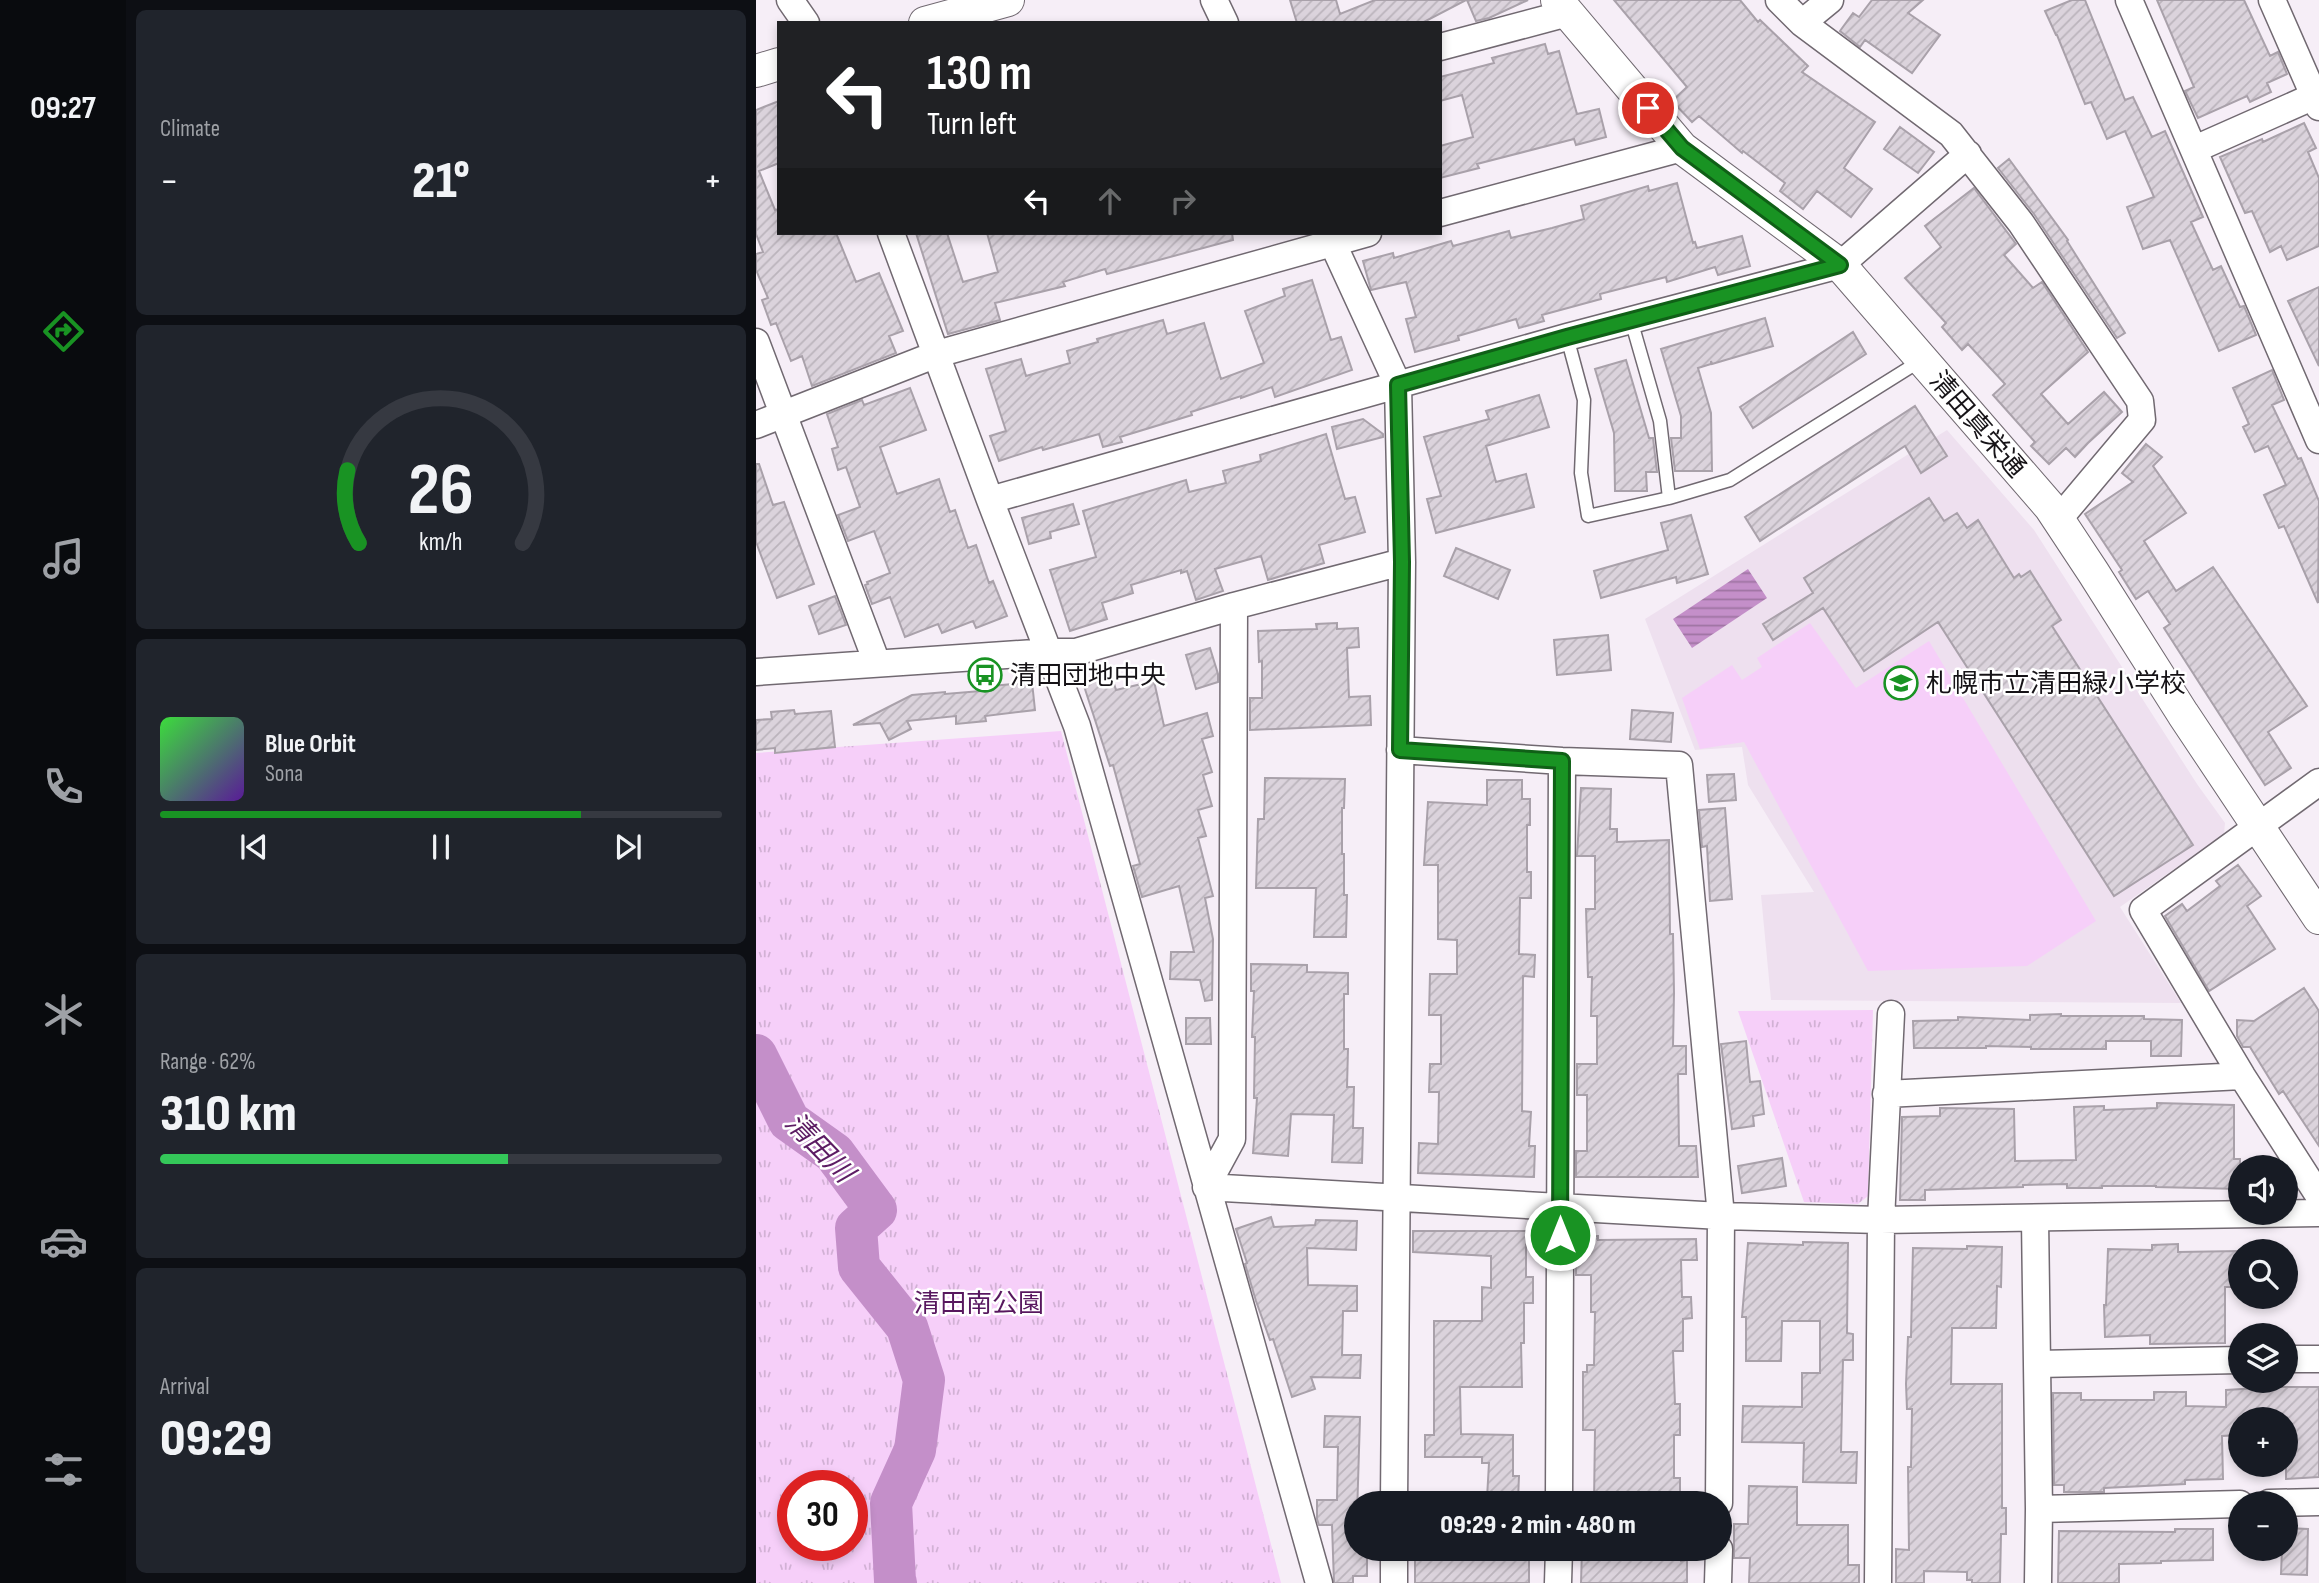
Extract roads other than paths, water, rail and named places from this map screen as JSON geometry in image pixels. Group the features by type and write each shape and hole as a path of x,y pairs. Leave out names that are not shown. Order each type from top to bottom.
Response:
{"street":[{"path":"790,0 805,21"},
{"path":"932,21 1008,0"},
{"path":"1214,0 1224,21"},
{"path":"1779,0 1802,23 1951,134 2021,223 2140,401 2142,420 2058,520"},
{"path":"1802,23 1830,0"},
{"path":"2129,0 2319,440"},
{"path":"2195,149 2317,99 2272,0"},
{"path":"1442,46 1563,6"},
{"name":"清田真栄通","path":"1563,6 1682,148 1840,265 2050,507 2183,715 2319,918"},
{"path":"756,71 777,65"},
{"path":"1442,212 1682,148"},
{"path":"990,500 1567,337 1840,265 1968,154"},
{"path":"892,235 1077,726 1318,1583"},
{"path":"756,425 937,354 1330,238 1353,235"},
{"path":"1330,238 1398,385 1402,562 1394,1491"},
{"path":"756,342 877,663"},
{"path":"756,672 1076,652 1234,606 1402,562"},
{"path":"1206,1187 1232,1139 1234,606"},
{"path":"1400,750 1562,761 1679,765 1721,1216 1719,1491"},
{"path":"1559,1491 1562,761"},
{"path":"2319,782 2143,910 2242,1076 2319,1196"},
{"path":"1878,1583 1881,1220 1891,1014"},
{"path":"1886,1094 2242,1076"},
{"path":"1206,1187 1721,1216 1881,1220 2319,1213"},
{"path":"2035,1219 2038,1583"},
{"path":"2298,1359 2319,1359"},
{"path":"2037,1364 2228,1360"},
{"path":"2298,1502 2319,1502"},
{"path":"2039,1509 2228,1504"},
{"path":"1394,1561 1394,1583"},
{"path":"1558,1583 1559,1561"},
{"path":"1718,1583 1719,1561"}],"lane":[{"path":"1632,320 1660,421 1669,498"},
{"path":"1567,337 1584,400 1581,473 1588,516 1669,498 1730,480 1922,360"}],"waterway":[{"name":"清田川","path":"756,1055 789,1121 834,1153 876,1210 856,1228 859,1267 907,1327 924,1380 915,1450 891,1503 896,1583"}],"place":[{"name":"清田団地中央","path":"985,675"},
{"name":"札幌市立清田緑小学校","path":"1901,683"}],"park label":[{"name":"清田南公園","path":"979,1303"}]}
